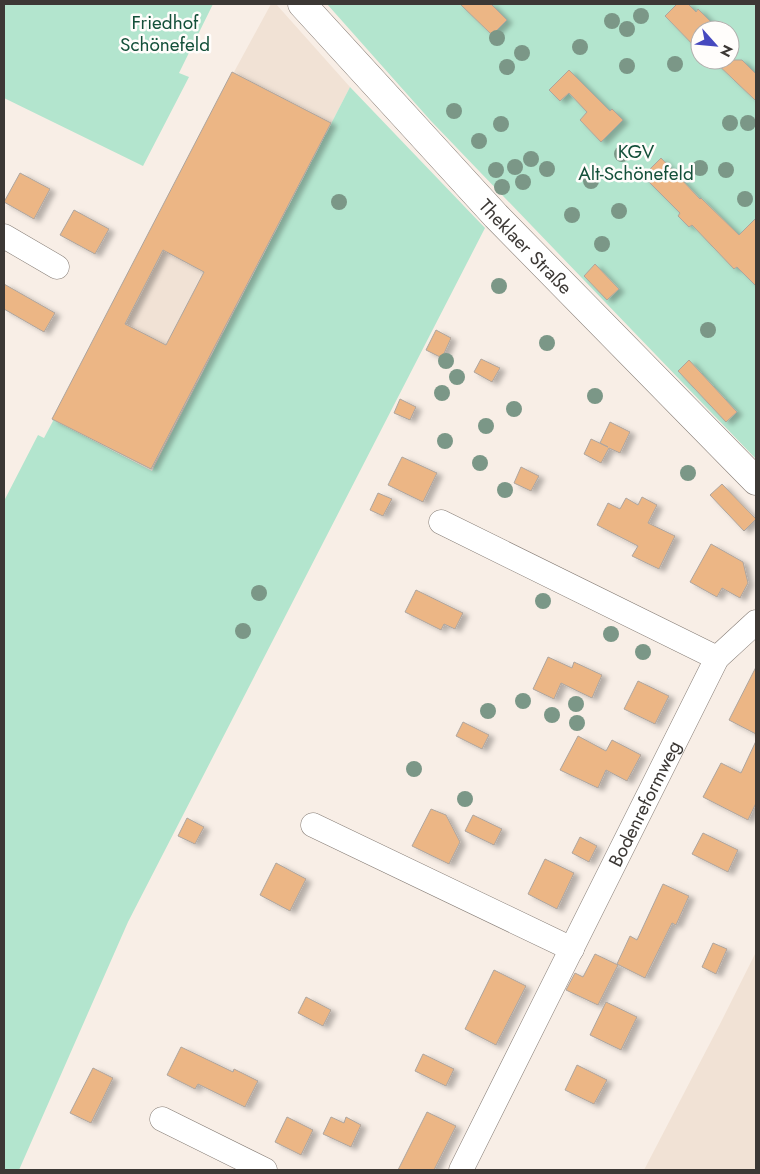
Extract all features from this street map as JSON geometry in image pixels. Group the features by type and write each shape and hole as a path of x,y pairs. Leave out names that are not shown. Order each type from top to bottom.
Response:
{"main road":[{"name":"Theklaer Straße","path":"302,4 496,216 756,481"}],"street":[{"path":"4,236 57,267"},
{"path":"441,522 717,658"},
{"name":"Bodenreformweg","path":"461,1170 717,658 756,622"},
{"path":"313,825 572,949"},
{"path":"162,1119 265,1170"}],"shaded area":[{"path":"271,4 276,4 350,87 152,471 52,419 232,72 234,72"},
{"path":"756,952 756,1170 644,1170 720,1024"}],"green space":[{"name":"Friedhof Schönefeld","path":"4,4 213,4 179,73 189,77 143,166 4,98"},
{"name":"KGV Alt-Schönefeld","path":"327,4 756,4 756,459 431,121"},
{"path":"350,87 485,228 128,922 19,1170 4,1170 4,501 38,435 44,438 53,421 52,419 152,471"}],"building":[{"path":"460,4 491,4 507,20 492,35"},
{"path":"677,4 688,4 696,12 698,9 709,20 690,20 690,42 665,16"},
{"path":"740,60 742,60 756,74 756,101 723,70 740,70"},
{"path":"569,70 610,111 612,109 623,120 601,142 580,120 587,112 569,93 560,101 549,90"},
{"path":"232,72 331,123 151,469 52,419","holes":["163,250 204,272 166,345 125,324"]},
{"path":"661,158 700,199 739,235 756,218 756,286 737,267 734,269 692,225 689,227 678,216 680,213 643,176"},
{"path":"20,173 50,189 34,219 4,202"},
{"path":"74,210 109,229 95,254 60,235"},
{"path":"595,264 619,289 607,300 584,276"},
{"path":"4,284 55,313 44,332 4,309"},
{"path":"436,330 451,338 442,358 426,350"},
{"path":"481,359 500,368 492,382 474,372"},
{"path":"689,360 737,412 726,422 678,371"},
{"path":"400,399 416,407 410,420 394,413"},
{"path":"610,422 630,432 620,453 609,448 601,463 584,454 591,439 608,447 600,443"},
{"path":"402,457 437,473 423,502 388,485"},
{"path":"521,467 539,476 531,491 514,483"},
{"path":"722,484 756,519 744,531 710,495"},
{"path":"378,493 392,499 383,516 370,510"},
{"path":"642,497 657,505 648,523 675,536 659,569 632,556 638,546 597,525 608,503 620,509 626,498 638,505"},
{"path":"711,544 743,562 748,583 740,598 722,588 717,597 690,582"},
{"path":"416,590 463,613 455,629 444,624 441,630 405,612"},
{"path":"548,657 572,668 574,662 602,675 592,698 561,683 554,699 533,689"},
{"path":"756,667 756,734 729,720"},
{"path":"638,681 669,696 655,724 624,709"},
{"path":"463,722 489,735 482,749 456,736"},
{"path":"578,736 606,751 612,740 641,755 627,781 606,770 598,788 560,770"},
{"path":"756,741 756,803 748,820 703,797 721,763 741,773"},
{"path":"431,809 446,815 460,842 449,864 412,846"},
{"path":"473,815 502,829 494,845 465,831"},
{"path":"187,818 204,827 195,844 178,836"},
{"path":"703,833 738,850 728,872 692,854"},
{"path":"580,837 597,846 589,862 572,853"},
{"path":"545,859 574,873 557,909 528,894"},
{"path":"276,863 306,879 290,911 260,895"},
{"path":"663,884 689,896 676,925 672,923 645,978 617,964 630,936 637,940"},
{"path":"713,943 727,949 716,974 702,967"},
{"path":"595,954 618,965 598,1005 566,990 575,973 583,977"},
{"path":"494,970 526,986 496,1045 465,1029"},
{"path":"306,997 331,1010 323,1026 298,1013"},
{"path":"606,1002 637,1017 621,1050 590,1035"},
{"path":"181,1047 233,1072 234,1069 258,1081 245,1107 198,1084 195,1089 167,1075"},
{"path":"423,1054 454,1069 446,1086 415,1071"},
{"path":"577,1065 607,1080 594,1104 565,1090"},
{"path":"93,1068 113,1078 91,1123 70,1113"},
{"path":"427,1112 456,1126 434,1170 398,1170"},
{"path":"287,1117 313,1130 301,1155 275,1142"},
{"path":"331,1117 344,1123 346,1117 361,1125 351,1147 323,1134"}]}
